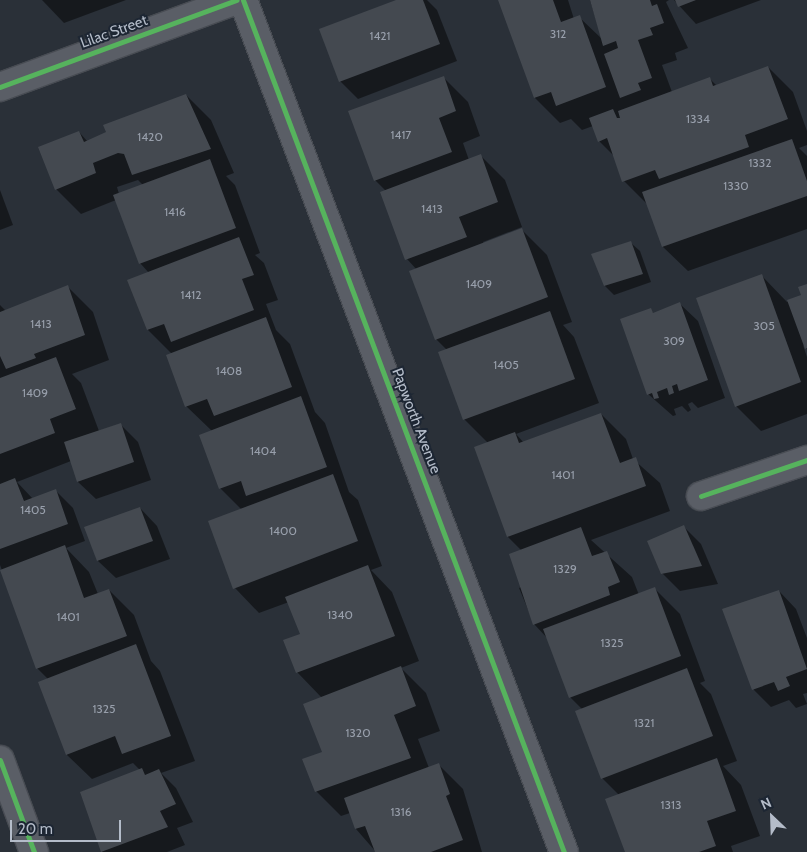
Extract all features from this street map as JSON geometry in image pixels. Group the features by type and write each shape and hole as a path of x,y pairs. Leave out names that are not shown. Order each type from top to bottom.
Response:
{"street":[{"name":"Lilac Street","path":"0,87 236,0"},
{"name":"Papworth Avenue","path":"243,0 564,852"},
{"path":"701,496 807,460"},
{"path":"0,760 34,852"}],"building":[{"path":"396,0 423,0 440,44 339,82 319,29"},
{"path":"498,0 553,0 561,22 580,15 606,87 556,106 551,92 534,98"},
{"path":"590,0 650,0 652,6 657,4 664,23 650,28 653,35 638,40 652,78 638,83 641,90 620,98 604,54 618,48 616,41 603,46"},
{"path":"675,0 696,0 678,7"},
{"path":"768,66 788,119 745,135 749,147 659,179 655,170 622,182 607,138 598,142 589,118 613,109 617,118 620,118 618,111 710,77 713,86"},
{"path":"444,76 456,111 439,118 452,152 374,181 348,111"},
{"path":"186,94 211,149 132,175 124,154 118,153 93,163 96,173 55,190 38,147 79,131 84,142 106,132 103,125"},
{"path":"792,139 807,181 807,196 662,247 642,192"},
{"path":"481,154 498,202 459,217 467,237 405,260 380,192"},
{"path":"210,159 236,228 139,264 113,195"},
{"path":"522,228 548,297 435,340 409,271"},
{"path":"239,237 254,275 242,279 254,310 171,342 164,324 147,330 127,280"},
{"path":"631,241 643,274 604,286 591,254"},
{"path":"762,274 801,382 735,407 696,298"},
{"path":"807,284 807,348 805,349 787,300 801,295 798,287"},
{"path":"68,285 85,335 34,354 36,358 6,369 0,356 0,312"},
{"path":"680,302 708,380 679,391 677,384 672,386 674,393 669,395 667,388 657,392 659,398 654,399 652,393 647,395 620,319 651,308 653,313"},
{"path":"550,311 575,379 463,420 438,352"},
{"path":"266,317 292,387 214,416 207,399 185,407 166,355"},
{"path":"56,357 76,409 50,419 55,433 0,454 0,378"},
{"path":"301,396 327,467 246,496 241,481 219,489 199,435"},
{"path":"601,413 620,463 636,457 646,486 507,537 474,447 515,432 519,443"},
{"path":"121,423 134,462 77,482 64,442"},
{"path":"333,474 358,541 233,589 208,521"},
{"path":"15,478 24,501 56,489 68,524 0,549 0,484"},
{"path":"140,507 153,541 97,561 84,527"},
{"path":"684,525 702,566 661,574 647,541"},
{"path":"581,527 592,556 607,551 620,582 608,587 610,595 533,625 509,554"},
{"path":"65,545 84,598 109,589 127,636 36,669 0,570"},
{"path":"368,565 395,636 296,673 283,640 300,634 285,597"},
{"path":"655,587 681,656 569,698 543,629"},
{"path":"779,590 807,669 786,677 790,686 778,691 774,682 752,690 722,609"},
{"path":"136,644 171,736 122,754 115,736 66,755 38,682"},
{"path":"401,666 416,706 394,715 411,758 315,792 302,759 322,752 303,704"},
{"path":"687,668 713,736 601,779 575,711"},
{"path":"717,758 736,811 707,821 716,846 699,852 625,852 605,799"},
{"path":"439,763 450,794 446,796 463,840 431,852 375,852 365,826 355,829 344,798"},
{"path":"142,768 145,775 159,769 176,804 160,811 168,827 101,852 80,792"}],"cycle path":[{"path":"0,87 236,0"},
{"path":"243,0 564,852"},
{"path":"701,496 807,460"},
{"path":"0,760 34,852"}]}
